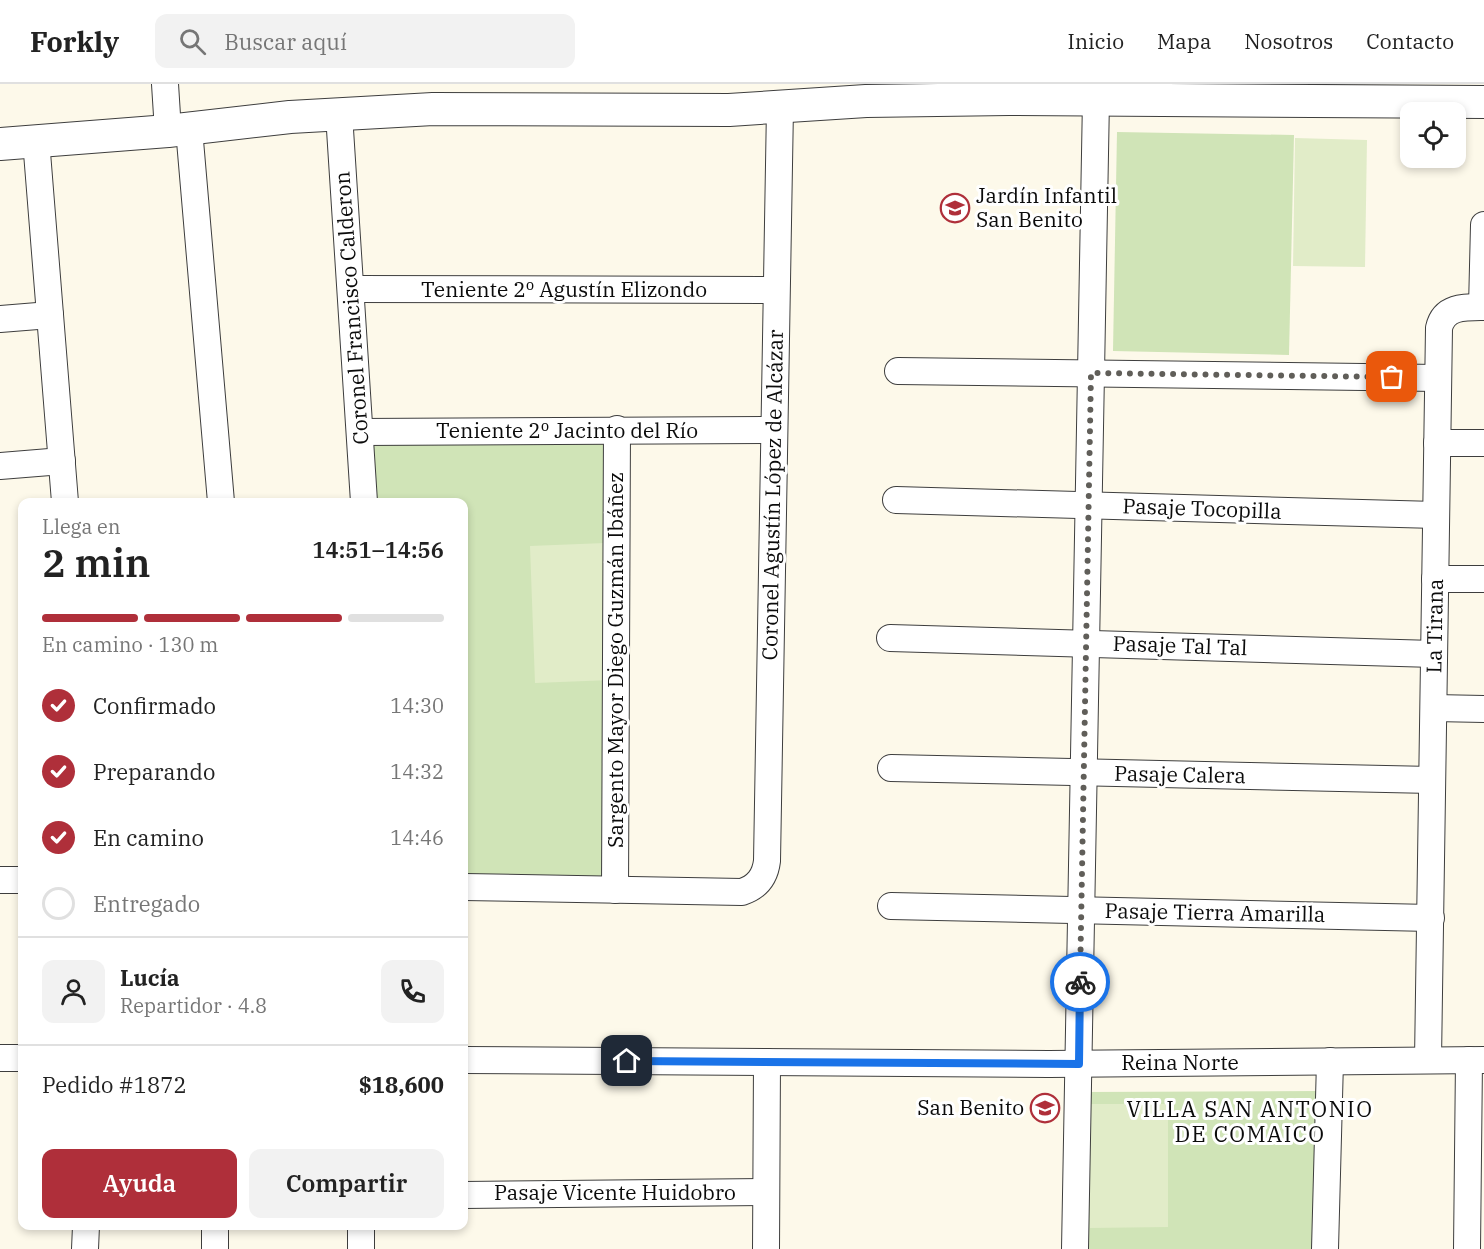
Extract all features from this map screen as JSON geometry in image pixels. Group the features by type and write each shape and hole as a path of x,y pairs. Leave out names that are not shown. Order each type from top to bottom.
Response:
{"street":[{"path":"165,84 179,130 221,498"},
{"path":"0,144 179,130 339,114 433,109 667,111 780,107 1009,91 1096,99 1484,102"},
{"path":"1076,1249 1096,99"},
{"name":"Coronel Agustín López de Alcázar","path":"615,890 742,892 760,880 767,861 780,107"},
{"name":"Coronel Francisco Calderon","path":"339,114 364,498"},
{"path":"36,140 65,498"},
{"name":"La Tirana","path":"1428,1060 1439,328 1443,317 1457,308 1483,307 1484,225"},
{"name":"Teniente 2º Agustín Elizondo","path":"351,289 776,290"},
{"path":"0,319 50,315"},
{"path":"898,371 1438,378"},
{"name":"Sargento Mayor Diego Guzmán Ibáñez","path":"615,890 617,429"},
{"name":"Teniente 2º Jacinto del Río","path":"360,432 774,430"},
{"path":"1437,443 1484,443"},
{"path":"0,466 62,461"},
{"name":"Pasaje Tocopilla","path":"896,500 1436,515"},
{"path":"1435,579 1484,579"},
{"name":"Pasaje Tal Tal","path":"890,638 1434,654"},
{"path":"1434,708 1484,709"},
{"name":"Pasaje Calera","path":"891,768 1432,780"},
{"path":"0,880 18,880"},
{"path":"468,887 615,890"},
{"name":"Pasaje Tierra Amarilla","path":"891,906 1431,918"},
{"path":"0,1058 18,1058"},
{"name":"Reina Norte","path":"468,1060 1079,1064 1476,1060"},
{"path":"1467,1249 1476,1202 1476,1060"},
{"path":"1325,1249 1330,1061"},
{"path":"766,1249 767,1062"},
{"name":"Pasaje Vicente Huidobro","path":"468,1195 766,1192"},
{"path":"85,1249 86,1230"},
{"path":"215,1230 215,1249"},
{"path":"361,1230 361,1249"}],"green space":[{"path":"1117,132 1294,135 1289,355 1113,351"},
{"path":"1295,138 1367,140 1365,267 1293,266"},
{"path":"613,434 611,886 468,883 468,498 377,498 373,435"},
{"path":"605,543 611,680 535,683 530,546"},
{"path":"1318,1091 1312,1249 1082,1249 1083,1092"},
{"path":"1089,1104 1168,1104 1168,1227 1090,1228"}],"way so far":[{"path":"1080,982 1091,373 1392,377"}],"place":[{"name":"Jardín Infantil San Benito","path":"955,208"},
{"name":"San Benito","path":"1045,1108"}],"district":[{"name":"VILLA SAN ANTONIO DE COMAICO","path":"1250,1122"}],"route":[{"path":"627,1061 1079,1064 1080,982"}]}
